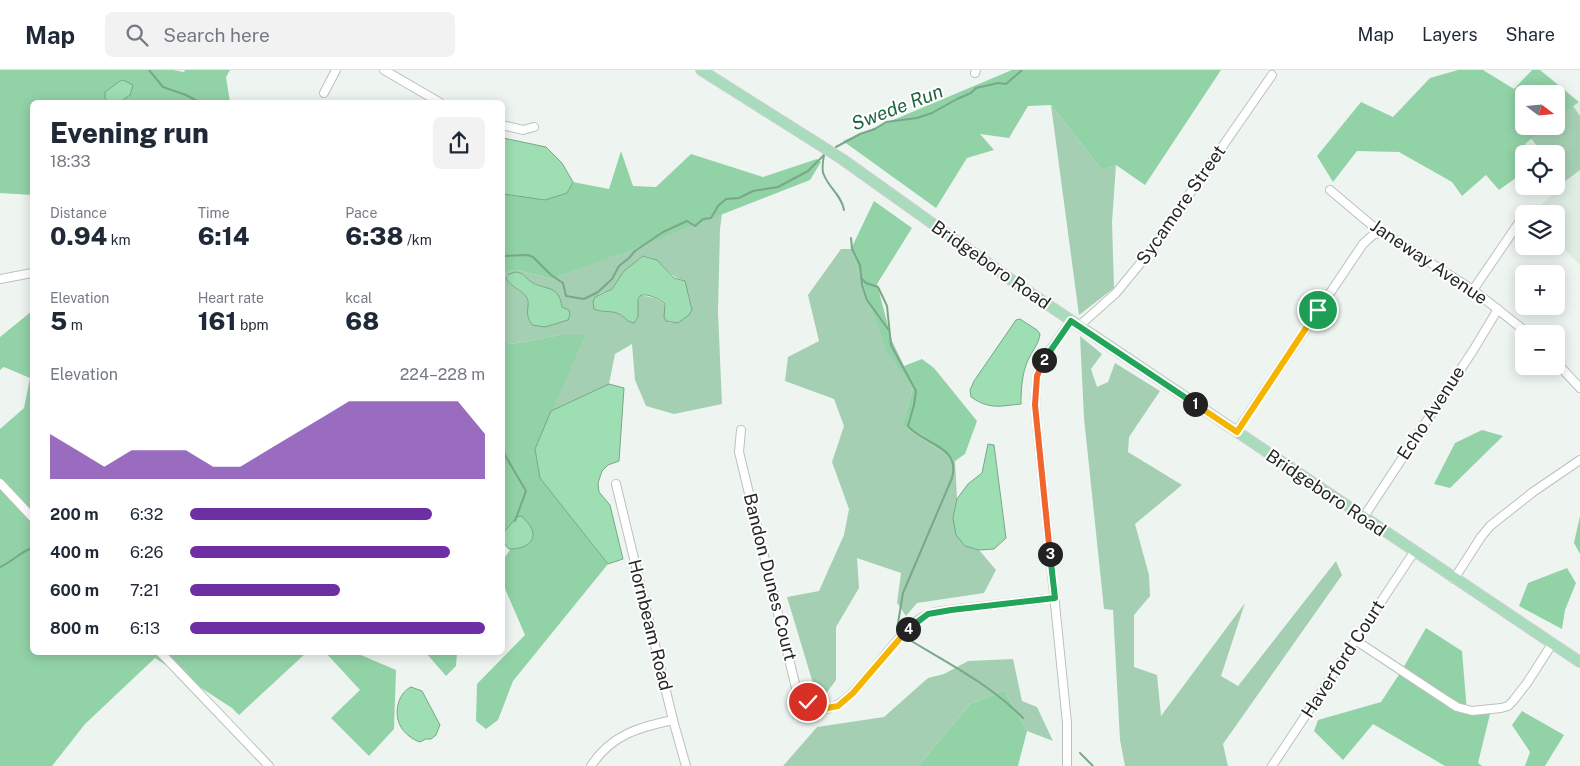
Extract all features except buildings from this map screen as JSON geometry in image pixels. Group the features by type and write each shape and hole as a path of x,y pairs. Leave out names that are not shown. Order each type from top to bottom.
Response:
{"main road":[{"name":"Bridgeboro Road","path":"701,70 842,159 1075,323 1580,662"}],"street":[{"path":"324,93 336,70"},
{"path":"384,70 436,100"},
{"name":"Sycamore Street","path":"1067,766 1067,723 1035,405 1037,376 1043,360 1075,323 1116,293 1148,254 1272,75"},
{"path":"505,126 523,130 534,127"},
{"name":"Janeway Avenue","path":"1330,190 1381,233 1392,238 1473,290 1518,325"},
{"path":"1473,290 1515,228"},
{"path":"1237,432 1363,244 1374,234 1381,233"},
{"path":"0,278 30,273"},
{"name":"Echo Avenue","path":"1363,518 1474,349 1498,309"},
{"path":"1565,372 1580,388"},
{"name":"Bandon Dunes Court","path":"741,430 739,452 797,692 808,702 822,709 838,706 853,693 910,628 928,614 1055,598"},
{"path":"1454,579 1490,526 1533,492 1580,460"},
{"path":"0,482 30,515"},
{"name":"Hornbeam Road","path":"616,484 673,720 686,766"},
{"name":"Haverford Court","path":"1272,766 1414,552"},
{"path":"1355,640 1456,707 1472,711 1501,708 1513,702 1552,644"},
{"path":"163,655 269,766"},
{"path":"591,766 612,743 627,733 639,728 673,720"}],"shaded area":[{"path":"0,70 173,70 184,72 185,70 230,70 226,77 230,100 30,100 30,195 0,193"},
{"path":"1012,70 1221,70 1145,185 1116,165 1102,170 1051,105 1028,106 1009,138 980,134 994,150 967,158 936,208 843,141"},
{"path":"1458,70 1483,70 1515,88 1515,135 1536,135 1526,145 1515,145 1515,178 1499,190 1486,175 1462,196 1452,182 1399,152 1357,151 1333,182 1317,156 1361,102 1393,117 1430,78"},
{"path":"1532,70 1540,70 1558,85 1518,85"},
{"path":"123,80 133,85 130,95 123,100 106,100 105,92"},
{"path":"1565,91 1579,102 1565,112"},
{"path":"1580,103 1580,265 1565,250 1565,205 1541,205 1552,195 1565,195 1565,145 1524,144 1536,135 1565,135 1565,112"},
{"path":"1051,105 1102,170 1116,165 1112,222 1114,288 1079,315"},
{"path":"1573,106 1580,116 1580,170 1565,181 1565,145 1536,145 1531,138 1535,135 1565,135 1565,112"},
{"path":"505,138 546,147 562,163 573,182 567,193 545,200 505,194"},
{"path":"621,151 633,186 656,187 691,154 763,177 817,159 821,162 810,180 552,279 517,270 505,273 505,194 545,200 567,193 573,182 609,189"},
{"path":"874,201 912,228 877,284 892,341 904,366 922,359 934,368 977,421 965,454 955,461 902,425 913,388 886,350 851,249"},
{"path":"722,214 718,312 722,404 674,414 646,406 635,380 632,344 615,354 609,384 551,411 586,335 560,335 512,344 505,342 505,272 517,270 552,279","holes":["643,256 650,257 660,263 672,275 683,280 691,306 687,315 676,322 668,322 663,303 654,298 641,295 637,302 637,319 634,323 616,313 594,309 599,294 612,289 624,271","516,272 523,274 531,282 553,291 561,301 561,307 569,312 568,320 550,325 532,325 528,317 528,302 525,295 510,284 506,276"]},
{"path":"841,249 851,249 886,349 913,388 902,425 955,461 957,499 953,518 965,546 979,550 996,570 984,593 917,603 906,616 897,603 901,573 857,558 859,588 836,627 836,680 825,695 815,690 787,597 819,591 844,535 849,509 832,462 844,426 834,399 785,381 788,357 819,341 808,295"},
{"path":"643,256 657,260 674,278 685,281 692,310 689,315 678,323 666,321 664,317 665,304 648,295 641,295 638,299 638,317 634,323 616,313 594,309 593,302 595,297 612,289 624,271"},
{"path":"516,272 533,283 555,292 562,307 569,310 568,320 545,327 532,325 528,316 527,298 506,278 509,274"},
{"path":"30,313 30,378 4,367 0,370 0,337"},
{"path":"1020,319 1040,334 1024,370 1021,404 995,406 984,404 971,397 970,390 974,381 1016,320"},
{"path":"560,335 586,335 535,449 540,478 608,564 513,681 498,720 486,729 476,721 477,684 525,635 505,589 505,557 510,550 505,545 505,342 512,344"},
{"path":"1080,336 1102,354 1091,369 1097,387 1108,382 1115,363 1160,391 1129,437 1128,452 1182,485 1135,524 1149,575 1150,596 1134,615 1134,667 1157,675 1161,716 1245,603 1221,676 1238,686 1336,561 1342,575 1223,744 1228,766 1125,766 1120,740 1113,610 1104,609 1084,418"},
{"path":"30,378 30,655 304,655 239,715 232,708 155,658 85,724 52,766 0,766 0,429 24,408"},
{"path":"609,384 624,388 619,461 608,465 602,471 598,483 599,492 610,505 623,559 608,564 540,478 535,449 551,411"},
{"path":"1482,430 1503,436 1450,488 1434,484 1455,443"},
{"path":"988,444 994,445 1006,538 994,549 979,550 965,546 956,535 953,518 957,499 968,484 982,473"},
{"path":"521,516 528,522 532,528 532,539 524,546 509,549 505,544 505,531 517,517"},
{"path":"1580,516 1580,554 1574,543"},
{"path":"1567,568 1576,583 1565,610 1562,629 1519,606 1528,583"},
{"path":"1426,628 1462,651 1467,712 1490,714 1478,763 1482,766 1445,766 1373,724 1343,760 1314,731 1318,720 1381,702"},
{"path":"328,655 361,655 396,670 394,729 369,756 331,718 360,690"},
{"path":"428,655 457,655 456,666 446,676"},
{"path":"1013,659 1022,701 1037,707 1053,741 1027,731 1004,690 970,704 918,766 783,766 817,727 884,717 928,678 944,674 968,661"},
{"path":"411,687 422,691 440,725 436,735 431,739 420,742 404,732 397,716 400,699"},
{"path":"1004,690 1027,731 1018,766 918,766 970,704"},
{"path":"1522,711 1564,735 1545,766 1525,766 1530,752 1512,725"}],"waterway":[{"path":"149,70 163,87 195,100"},
{"name":"Swede Run","path":"836,147 886,122 917,118 932,113 971,93 976,88 998,83 1006,84 1022,70"},
{"path":"824,155 823,173 841,200 844,210"},
{"name":"Swede Run","path":"505,256 528,255 533,257 551,275 563,283 566,296 584,299 598,292 612,279 619,266 635,251 663,232 687,221 695,226 703,219 711,218 718,206 726,199 739,198 753,191 778,187 808,171 824,155"},
{"path":"851,238 852,249 860,265 862,285 867,300 888,329"},
{"path":"862,279 866,283 878,287 887,306 891,345 916,391 908,426 914,432 946,452 951,458 953,467 952,478 903,593 897,629 899,633"},
{"path":"505,455 526,491 515,521"},
{"name":"Swede Run","path":"0,567 30,549"},
{"path":"903,636 996,694 1023,718"},
{"path":"1080,753 1093,766"}],"route":[{"path":"808,702 822,709 838,706 853,693 910,628 928,614 1055,598 1035,405 1037,376 1043,360 1071,321 1237,432 1318,310"}]}
